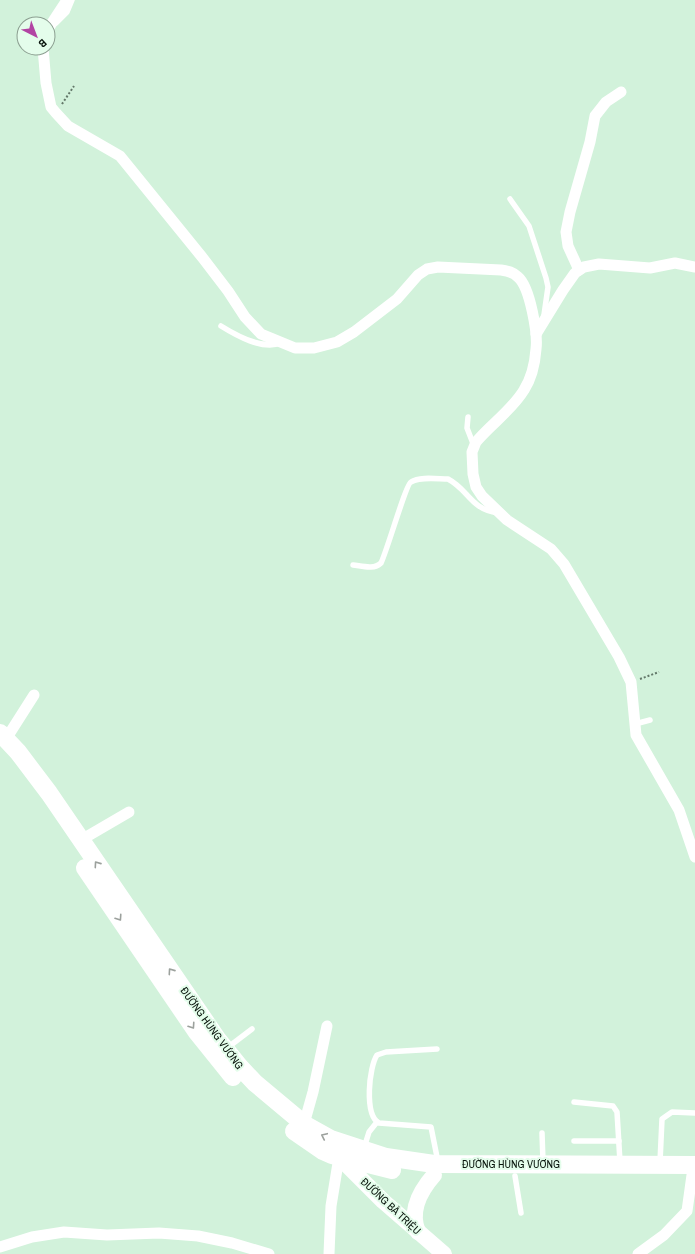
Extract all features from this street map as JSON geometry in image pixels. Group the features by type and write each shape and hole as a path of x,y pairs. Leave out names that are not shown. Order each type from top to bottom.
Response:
{"main road":[{"name":"ĐƯỜNG HÙNG VƯƠNG","path":"2,740 49,794 226,1049 255,1083 304,1124 342,1150 388,1169 435,1168 694,1172"},
{"name":"ĐƯỜNG HÙNG VƯƠNG","path":"2,740 43,805 212,1053 250,1093 279,1119 323,1151 363,1150 386,1157 435,1168"},
{"name":"ĐƯỜNG BÀ TRIỆU","path":"342,1150 383,1201 444,1254"},
{"name":"ĐƯỜNG HÙNG VƯƠNG","path":"515,1170 543,1165 660,1164 694,1172"},
{"path":"418,1232 415,1224 415,1211 425,1185 435,1168"}],"street":[{"path":"56,16 67,0"},
{"path":"44,56 46,83 51,107 68,126 120,156 202,257 228,291 245,317 261,334 295,348 314,348 337,342 354,332 397,299 418,274 428,269 438,267 501,270 511,272 519,277 528,295 539,330 534,365 525,390 483,434 474,447 472,452 473,474 476,486 482,496 498,513 518,529 551,549 564,564 619,657 631,682 636,735 679,810 695,857"},
{"path":"579,270 568,246 566,232 570,212 590,142 595,116 606,102 621,92"},
{"path":"539,330 563,290 579,270 584,267 599,264 650,268 675,263 695,267"},
{"path":"2,740 20,720 34,695"},
{"path":"81,840 129,812"},
{"path":"304,1124 313,1092 327,1026"},
{"path":"325,1253 331,1206 342,1150"},
{"path":"638,1254 664,1235 687,1211 694,1172"},
{"path":"0,1247 32,1237 64,1232 108,1235 159,1233 212,1239 232,1243 269,1254"}],"lane":[{"path":"56,23 60,21 67,12 72,0"},
{"path":"510,199 529,226 548,287 539,330"},
{"path":"221,326 235,334 264,345 274,346 281,343"},
{"path":"468,416 466,428 474,447"},
{"path":"353,565 368,567 376,566 381,563 396,523 407,486 414,480 448,479 473,503 486,511 498,513"},
{"path":"635,724 650,720"},
{"path":"226,1049 252,1029"},
{"path":"377,1122 370,1106 371,1069 377,1055 386,1052 437,1050"},
{"path":"574,1102 613,1106 617,1112 620,1164"},
{"path":"660,1164 662,1119 672,1112 695,1113"},
{"path":"363,1150 369,1132 377,1122"},
{"path":"377,1122 430,1127 435,1168"},
{"path":"542,1133 543,1165"},
{"path":"574,1141 619,1141"},
{"path":"515,1170 521,1213"}],"path":[{"path":"56,113 74,86"}]}
